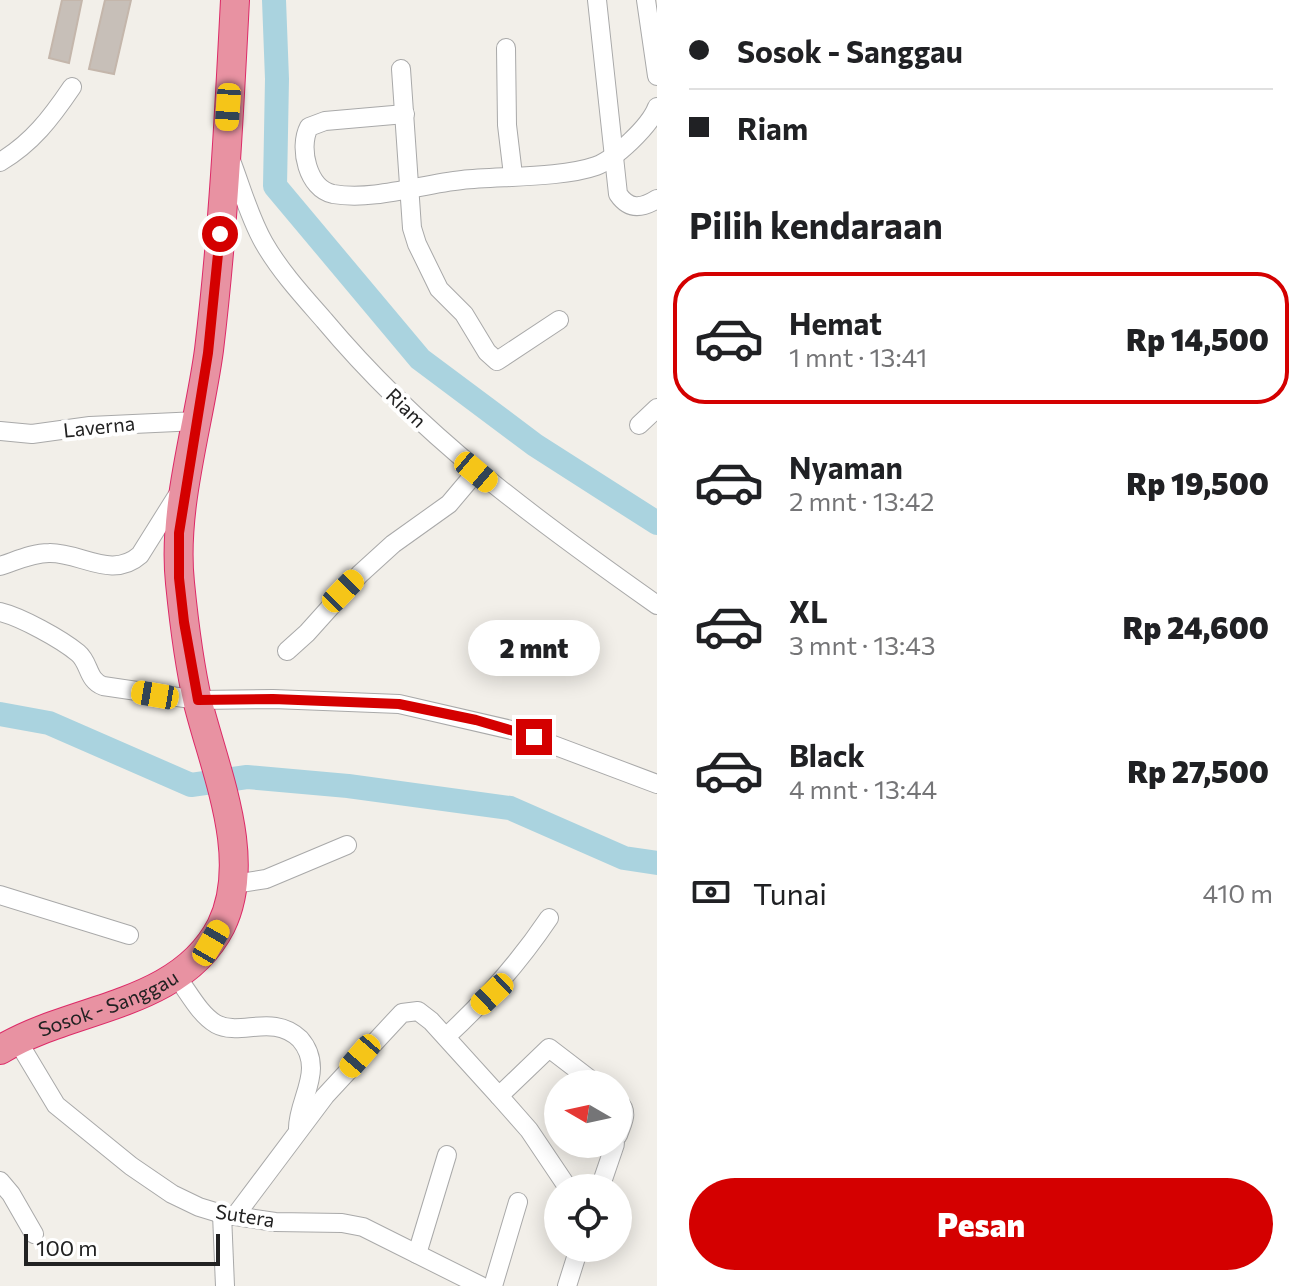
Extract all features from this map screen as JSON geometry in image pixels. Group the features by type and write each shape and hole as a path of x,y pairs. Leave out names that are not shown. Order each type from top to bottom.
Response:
{"highway":[{"name":"Sosok - Sanggau","path":"8,1045 147,992 176,976 198,959 211,943 222,923 234,884 236,862 230,828 198,700 179,578 179,533 198,421 218,263 235,0"}],"street":[{"path":"597,0 618,194 624,202 640,208 657,199"},
{"path":"646,0 657,76"},
{"path":"506,48 507,125 513,175"},
{"path":"401,69 412,228 425,265 439,289 464,314 494,360 500,361 559,320"},
{"path":"0,162 18,152 38,134 72,87"},
{"path":"405,114 309,127 305,142 313,181 333,194 366,194 585,169 614,155 651,119 657,107"},
{"name":"Riam","path":"226,149 260,235 291,280 377,380 476,472 657,605"},
{"path":"639,425 657,408"},
{"name":"Laverna","path":"0,431 32,434 90,426 198,421"},
{"path":"287,651 360,574 393,544 449,504 476,472"},
{"path":"0,566 50,553 107,566 132,562 140,555 168,507 187,482"},
{"path":"0,612 21,619 79,654 97,684 198,700 273,699 412,706 516,731 657,784"},
{"path":"234,884 266,879 347,845"},
{"path":"0,896 129,935"},
{"path":"447,1036 492,994 522,959 549,918"},
{"path":"176,976 203,1013 215,1023 225,1027 278,1027 292,1032 303,1043 309,1054 311,1070 298,1116 298,1131"},
{"path":"225,1286 229,1215 360,1056 402,1013 418,1011 447,1036 529,1130 559,1174"},
{"name":"Sutera","path":"8,1045 56,1105 155,1182 187,1201 229,1215 275,1222 353,1225 481,1286"},
{"path":"499,1096 549,1048 578,1070"},
{"path":"417,1254 447,1155"},
{"path":"0,1181 34,1234"},
{"path":"493,1286 518,1202"}],"building":[{"path":"62,0 82,0 69,63 49,58"},
{"path":"105,0 131,0 114,74 89,69"}],"waterway":[{"path":"274,0 277,79 275,186 420,359 535,445 657,523"},
{"path":"0,714 49,723 191,785 247,777 348,786 510,808 624,858 657,863"}],"route":[{"path":"220,234 208,353 179,533 179,578 184,622 198,700 246,698 399,704 476,720 534,737"}]}
